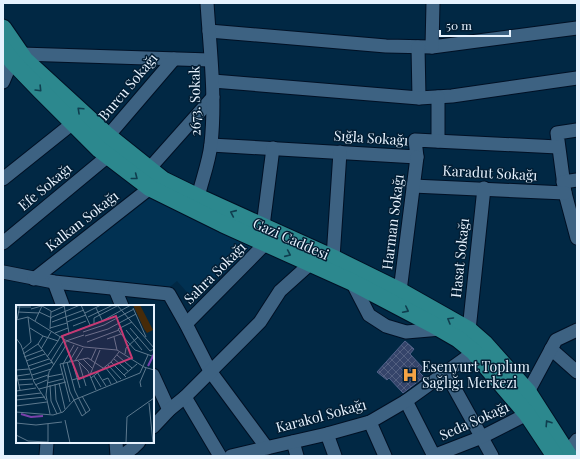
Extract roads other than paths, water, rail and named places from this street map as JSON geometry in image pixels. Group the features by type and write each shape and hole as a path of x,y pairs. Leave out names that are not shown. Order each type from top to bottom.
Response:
{"main road":[{"name":"Gazi Caddesi","path":"3,28 12,55 73,123 108,156 150,188 223,224 352,282 458,339 474,352 527,414 567,451"},
{"name":"Gazi Caddesi","path":"12,55 25,60 108,136 163,180 333,258 400,291 469,330 485,344 528,392 567,451"}],"street":[{"name":"2673. Sokak","path":"198,197 211,145 213,81 210,60 207,3"},
{"path":"432,47 433,3"},
{"path":"209,31 386,46 432,47 577,28"},
{"path":"418,47 419,98"},
{"path":"3,82 12,55 210,60"},
{"name":"Burcu Sokağı","path":"108,136 174,59"},
{"path":"213,81 419,98 452,96 577,78"},
{"path":"149,169 213,97"},
{"path":"438,97 438,141"},
{"path":"3,179 73,123"},
{"path":"577,130 557,133 564,187 577,238"},
{"name":"Sığla Sokağı","path":"211,145 417,157 415,140 558,147"},
{"path":"263,226 273,148"},
{"path":"333,258 340,152"},
{"name":"Efe Sokağı","path":"3,243 108,156"},
{"name":"Harman Sokağı","path":"400,291 417,157"},
{"name":"Karadut Sokağı","path":"413,186 484,188 564,187 577,180"},
{"name":"Kalkan Sokağı","path":"34,279 150,188"},
{"name":"Hasat Sokağı","path":"469,330 484,188"},
{"name":"Sahra Sokağı","path":"186,324 266,243"},
{"path":"154,426 260,322 280,291 310,264"},
{"path":"3,272 54,282 168,294 186,324 210,371 267,448"},
{"path":"54,282 62,305"},
{"path":"352,282 370,315 386,326 406,332 441,329"},
{"path":"115,289 122,305"},
{"path":"528,392 556,340 577,330"},
{"path":"551,349 577,372"},
{"name":"Karakol Sokağı","path":"231,456 328,434 370,422 406,401 474,352"},
{"path":"446,373 492,456"},
{"path":"154,377 169,410"},
{"path":"185,397 220,456"},
{"path":"406,401 434,456"},
{"name":"Seda Sokağı","path":"434,456 482,437 527,414"},
{"path":"370,422 385,456"},
{"path":"328,434 335,456"},
{"path":"293,442 297,456"},
{"path":"46,456 47,443"},
{"path":"116,443 117,456"},
{"path":"122,456 134,448 138,443"}],"place":[{"name":"Esenyurt Toplum Sağlığı Merkezi","path":"410,375"}]}
